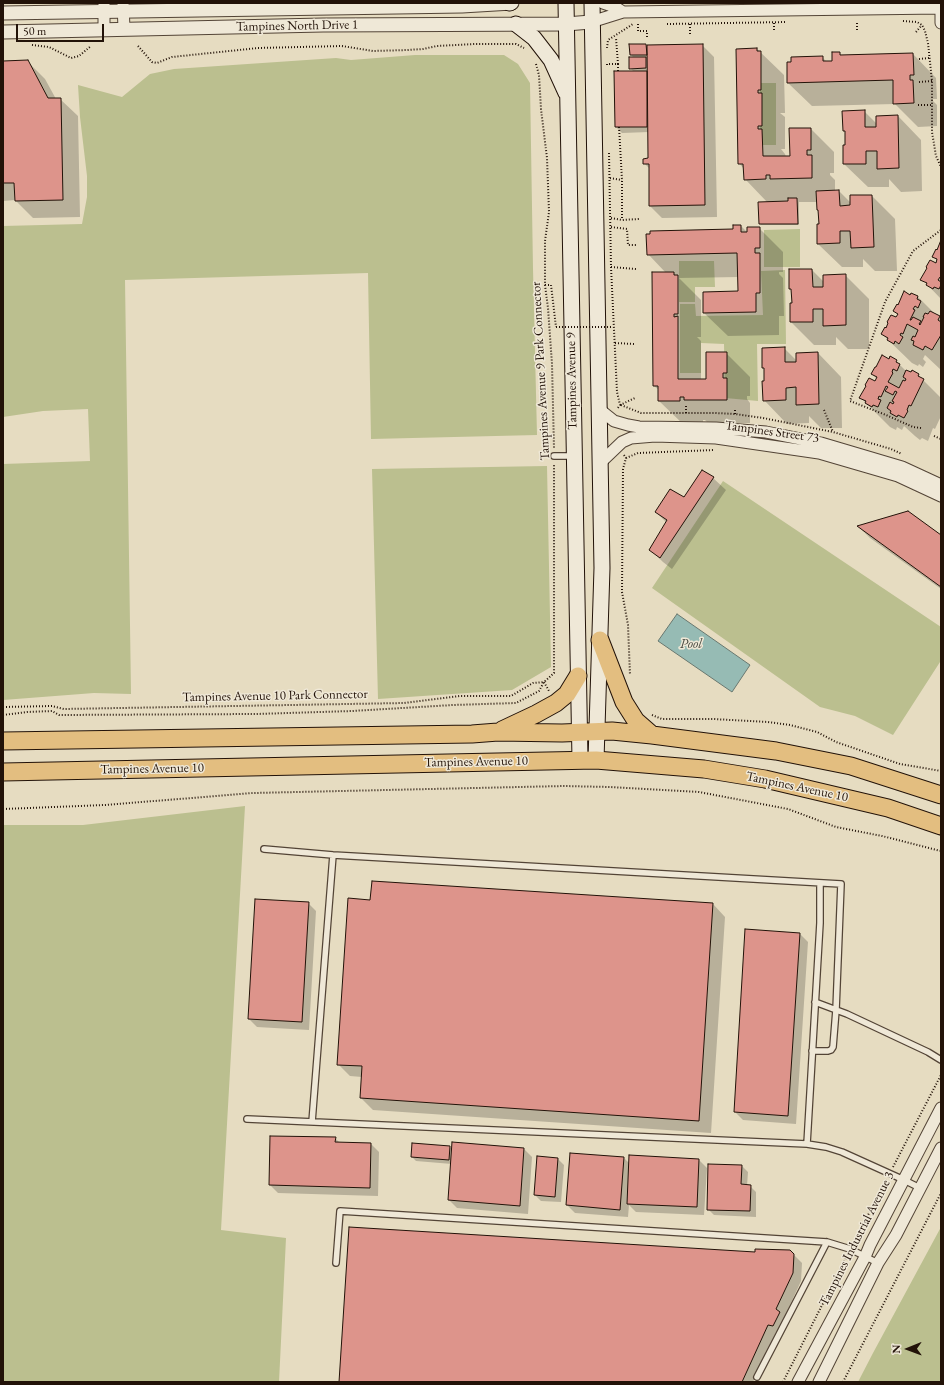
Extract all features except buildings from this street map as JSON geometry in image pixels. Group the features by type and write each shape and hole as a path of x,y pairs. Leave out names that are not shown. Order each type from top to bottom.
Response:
{"main road":[{"name":"Tampines Avenue 9","path":"566,3 578,676 588,732"},
{"name":"Tampines Avenue 9","path":"588,760 588,732 600,640 602,568 591,22 592,3"},
{"path":"516,24 534,38 551,60 568,99"},
{"path":"600,640 624,702 636,721 652,735"},
{"path":"498,732 556,703 567,694 578,676"},
{"path":"3,741 612,731 776,751 851,766 941,795"},
{"name":"Tampines Avenue 10","path":"3,772 588,760 704,769 765,779 888,808 941,826"}],"street":[{"path":"38,13 52,9 64,3"},
{"path":"164,3 180,10"},
{"name":"Tampines North Drive 1","path":"10,13 38,13 104,7 180,10 462,6 510,3"},
{"path":"604,3 623,12"},
{"path":"941,3 941,23"},
{"path":"104,7 104,30"},
{"path":"123,7 124,29"},
{"path":"591,22 623,12 941,8"},
{"path":"10,13 16,31"},
{"name":"Tampines North Drive 1","path":"3,32 323,24 566,24 591,22"},
{"name":"Tampines Street 73","path":"599,408 614,421 638,427 716,428 766,432 821,443 902,467 941,485"},
{"name":"Tampines Street 73","path":"600,463 622,442 638,437 694,437 765,444 819,453 898,476 941,496"},
{"name":"Tampines Industrial Avenue 3","path":"798,1382 865,1257 941,1108"},
{"path":"819,1382 878,1263 896,1235 941,1148"}],"lane":[{"path":"554,456 574,456"},
{"path":"264,849 333,855 841,884 833,1047 828,1051 812,1051"},
{"path":"312,1122 333,855"},
{"path":"807,1144 820,923 820,883"},
{"path":"815,1002 928,1052 941,1060"},
{"path":"247,1119 807,1144 826,1147 842,1152 920,1188"},
{"path":"336,1264 340,1211 827,1242 850,1249 878,1263"},
{"path":"757,1377 827,1242"}],"path":[{"path":"850,21 857,21 857,30"},
{"path":"901,21 916,22 922,25 926,31 932,81 933,140 936,156 941,167"},
{"path":"660,24 789,22"},
{"path":"774,23 774,32"},
{"path":"607,48 608,40 632,24 638,24 638,31 647,31 647,37"},
{"path":"690,24 690,34"},
{"path":"916,32 922,25"},
{"path":"616,38 618,70"},
{"path":"26,44 49,47 72,58 79,56 91,46"},
{"path":"138,46 152,62 157,63 172,57 258,48 342,46 373,51 423,49 437,46 516,44 525,49"},
{"path":"919,59 930,58"},
{"name":"Tampines Avenue 9 Park Connector","path":"3,715 52,711 58,715 256,714 516,703 539,691 544,682 554,673 554,456 552,364 545,285 545,242 549,212 547,158 540,109 539,75 536,61"},
{"path":"607,71 607,64 618,64"},
{"path":"919,82 932,81"},
{"path":"918,105 932,105"},
{"path":"619,127 622,180 622,220"},
{"path":"609,148 617,392 620,405"},
{"path":"610,178 622,180"},
{"path":"611,218 622,220 639,219"},
{"path":"611,227 627,229 628,245 637,245"},
{"path":"920,428 913,427 886,414 850,401 885,302 913,251 941,230"},
{"path":"612,267 636,269"},
{"path":"545,285 551,285 556,327 612,327"},
{"path":"615,343 634,344"},
{"path":"614,421 615,413 620,405 635,398"},
{"path":"686,406 686,413"},
{"path":"735,414 736,408"},
{"path":"824,410 833,432"},
{"path":"934,436 941,439"},
{"path":"622,442 623,452 626,458 623,469 622,592 628,624 630,677"},
{"path":"626,458 638,453 717,450"},
{"name":"Tampines Avenue 10 Park Connector","path":"3,707 52,706 64,709 404,703 460,696 511,696 533,683 544,682"},
{"path":"647,711 651,715 662,719 713,719 768,722 790,725 817,732 836,742 900,764 941,771"},
{"path":"3,809 105,805 253,793 610,786 699,792 788,809 836,827 882,836 941,851"},
{"path":"784,1382 850,1249 941,1075"},
{"path":"843,1382 941,1193"}],"green space":[{"path":"415,55 504,55 518,64 530,83 537,435 371,439 368,273 125,280 131,694 94,693 3,700 3,464 90,461 88,409 43,411 3,417 3,226 82,224 87,197 87,176 78,85 122,97 150,74 174,69 336,58 351,60"},
{"path":"760,83 776,83 776,145 760,145"},
{"path":"800,229 800,267 764,267 764,230"},
{"path":"679,261 714,261 715,287 695,287 695,302 679,302"},
{"path":"785,270 786,344 757,344 758,401 725,398 724,344 701,343 701,373 680,373 680,304 695,304 696,316 763,315 761,271"},
{"path":"547,466 551,667 512,690 378,699 372,469"},
{"path":"723,481 941,627 940,662 893,735 855,716 820,707 652,588"},
{"path":"245,806 221,1230 286,1238 279,1382 3,1382 3,825 83,825"},
{"path":"941,1227 941,1382 858,1382 873,1353"}],"water":[{"name":"Pool","path":"677,614 750,665 732,692 658,641"}]}
